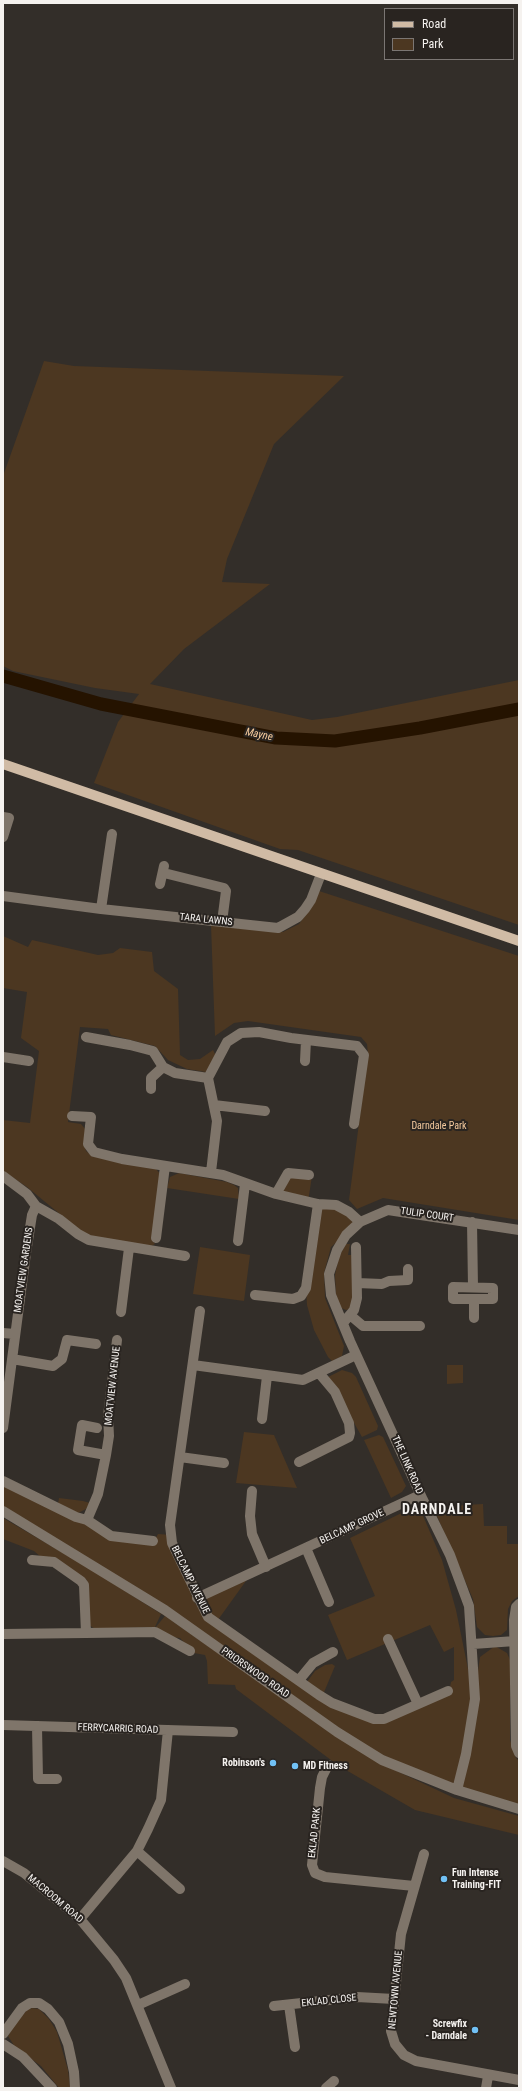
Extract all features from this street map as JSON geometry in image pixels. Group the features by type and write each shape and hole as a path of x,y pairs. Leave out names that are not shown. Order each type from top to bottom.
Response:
{"main road":[{"path":"3,764 519,941"}],"street":[{"path":"3,816 9,818 3,837"},
{"path":"101,909 112,834"},
{"path":"160,884 164,870 224,888 226,891 222,922"},
{"name":"TARA LAWNS","path":"3,896 101,909 278,928 287,924 305,909 312,900 321,874"},
{"path":"211,1172 217,1121 208,1078 227,1042 241,1033 259,1032 306,1040 356,1046 364,1055 354,1124"},
{"path":"86,1037 153,1051 163,1068 175,1073 208,1078"},
{"path":"305,1061 306,1040"},
{"path":"3,1057 29,1061"},
{"path":"150,1089 151,1078 163,1068"},
{"path":"214,1105 265,1111"},
{"path":"72,1116 91,1117 88,1144 94,1152 165,1166 223,1175 276,1194 318,1204 336,1205 349,1212 360,1222"},
{"path":"156,1238 165,1166"},
{"path":"276,1194 288,1173 309,1175"},
{"path":"3,1176 27,1194 36,1206 59,1219 78,1234 89,1240 129,1248 185,1256"},
{"path":"238,1241 245,1184"},
{"path":"255,1295 293,1299 301,1296 306,1288 318,1204"},
{"name":"MOATVIEW GARDENS","path":"3,1428 32,1215 36,1206"},
{"name":"TULIP COURT","path":"360,1222 388,1210 519,1230"},
{"name":"THE LINK ROAD","path":"360,1222 346,1235 337,1250 329,1274 331,1295 356,1355 420,1495 460,1577 470,1606 473,1644 474,1699 466,1754 457,1790"},
{"path":"472,1222 473,1288"},
{"path":"343,1323 350,1315 357,1298 356,1247"},
{"path":"121,1312 129,1248"},
{"path":"357,1283 382,1284 389,1281 408,1280 408,1269"},
{"path":"453,1287 493,1288 493,1299 474,1299 453,1299 453,1287"},
{"path":"474,1299 474,1318"},
{"name":"BELCAMP AVENUE","path":"200,1311 170,1525 172,1543 197,1598 208,1617 299,1680 318,1695 332,1703 374,1719 384,1719 448,1691"},
{"path":"350,1315 363,1326 420,1326"},
{"path":"3,1333 15,1334"},
{"path":"12,1360 53,1366 62,1359 67,1340 96,1344"},
{"name":"MOATVIEW AVENUE","path":"87,1520 98,1494 106,1455 109,1436 108,1416 117,1340"},
{"path":"193,1365 303,1380 356,1355"},
{"path":"299,1462 349,1437 350,1433 349,1423 335,1392 319,1373"},
{"path":"262,1419 267,1376"},
{"name":"MOATVIEW AVENUE","path":"97,1428 82,1425 78,1450 106,1455"},
{"path":"180,1457 224,1463"},
{"path":"3,1480 76,1517 87,1520 111,1536 153,1541"},
{"path":"252,1491 250,1516 252,1534 266,1566"},
{"name":"BELCAMP GROVE","path":"197,1598 420,1495"},
{"name":"PRIORSWOOD ROAD","path":"3,1511 165,1610 344,1736 382,1760 457,1790 519,1809"},
{"path":"306,1548 329,1602"},
{"path":"32,1560 54,1562 81,1581 84,1586 86,1633"},
{"path":"519,1604 516,1607 514,1620 517,1688 516,1746 519,1753"},
{"path":"3,1634 155,1632 190,1651"},
{"path":"388,1639 418,1704"},
{"path":"473,1644 515,1641"},
{"path":"299,1680 313,1663 333,1652"},
{"name":"FERRYCARRIG ROAD","path":"3,1725 233,1732"},
{"path":"37,1726 38,1779 57,1779"},
{"path":"80,1919 137,1851 161,1800 168,1730"},
{"name":"EKLAD PARK","path":"328,1765 322,1777 320,1788 312,1865 315,1873 325,1877 414,1886"},
{"path":"137,1851 180,1889"},
{"name":"NEWTOWN AVENUE","path":"424,1854 401,1934 391,2031 395,2044 404,2055 416,2061 488,2076 519,2080"},
{"name":"MACROOM ROAD","path":"3,1861 24,1873 80,1919 126,1978 171,2088"},
{"path":"138,2005 185,1984"},
{"name":"EKLAD CLOSE","path":"274,2006 357,1997 394,1999"},
{"path":"3,2034 22,2008 30,2003 39,2003 48,2009 58,2022 68,2044 74,2072 75,2088"},
{"name":"EKLAD CLOSE","path":"289,2005 295,2047"},
{"path":"3,2044 23,2057 52,2088"},
{"path":"486,2088 488,2076"},
{"path":"326,2088 334,2081"}],"green space":[{"path":"44,361 74,366 344,376 274,444 227,559 222,582 270,584 184,649 150,684 312,720 337,717 519,680 519,925 298,850 280,849 94,783 118,722 139,694 95,688 13,671 3,666 3,476"},
{"name":"Darndale Park","path":"319,891 519,956 519,1220 383,1198 357,1209 349,1200 368,1054 367,1044 361,1037 248,1021 234,1023 215,1036 211,925 283,932 299,924 315,902"},
{"path":"3,936 28,947 32,940 98,955 113,953 120,948 152,952 154,971 178,989 180,1055 188,1060 200,1059 213,1050 216,1056 206,1072 187,1069 168,1060 155,1046 111,1035 108,1029 80,1027 68,1122 81,1124 86,1130 84,1144 86,1151 92,1156 156,1169 161,1175 152,1240 155,1244 151,1246 100,1239 83,1233 27,1187 3,1171 3,1120 30,1123 39,1051 21,1038 27,992 3,988"},
{"path":"179,1173 227,1182 234,1185 238,1188 239,1199 167,1188 170,1177"},
{"path":"288,1173 312,1176 308,1202 276,1194"},
{"path":"318,1204 336,1205 359,1222 331,1247 324,1273 325,1298 344,1346 342,1356 332,1361 328,1357 314,1330 307,1305 306,1288"},
{"path":"346,1244 350,1244 348,1255 353,1255 353,1297 350,1309 346,1310 339,1307 336,1294 335,1275 339,1256"},
{"path":"200,1247 250,1255 244,1301 193,1294"},
{"path":"447,1365 463,1365 463,1383 447,1384"},
{"path":"342,1370 352,1373 356,1377 378,1426 377,1430 362,1437 328,1377"},
{"path":"244,1432 274,1435 297,1488 236,1483"},
{"path":"379,1435 383,1437 406,1486 402,1492 391,1498 364,1440"},
{"path":"3,1481 98,1528 154,1541 158,1534 172,1535 173,1544 194,1602 210,1620 198,1597 251,1574 215,1624 304,1686 315,1671 325,1665 332,1664 335,1666 322,1697 379,1720 449,1692 451,1682 454,1680 454,1647 444,1652 430,1625 347,1660 328,1615 375,1596 350,1538 412,1508 421,1511 442,1560 456,1610 474,1698 480,1657 495,1646 507,1653 510,1660 510,1740 516,1758 519,1761 519,1809 383,1759 3,1510"},
{"path":"59,1498 90,1503 86,1509 78,1513 58,1504"},
{"path":"483,1504 484,1526 507,1526 507,1544 519,1544 519,1596 512,1601 508,1609 507,1630 501,1635 493,1636 485,1635 477,1627 473,1599 433,1507"},
{"path":"3,1518 89,1568 161,1614 155,1627 95,1629 89,1625 87,1580 54,1559 41,1557 34,1551 3,1539"},
{"path":"165,1616 347,1743 386,1766 454,1798 519,1816 519,1835 415,1810 339,1766 236,1689 235,1685 208,1684 207,1661 205,1655 194,1653 180,1638 170,1637 155,1628"},
{"path":"32,2008 39,2009 49,2019 57,2032 68,2070 70,2088 59,2088 41,2066 15,2047 8,2036 13,2026 27,2010"}],"waterway":[{"name":"Mayne","path":"3,676 101,704 276,738 335,741 420,728 519,709"}],"place":[{"name":"Robinson's","path":"273,1763"},
{"name":"MD Fitness","path":"295,1766"},
{"name":"Fun Intense Training-FIT","path":"444,1879"},
{"name":"Screwfix - Darndale","path":"475,2030"}],"district":[{"name":"DARNDALE","path":"437,1510"}]}
